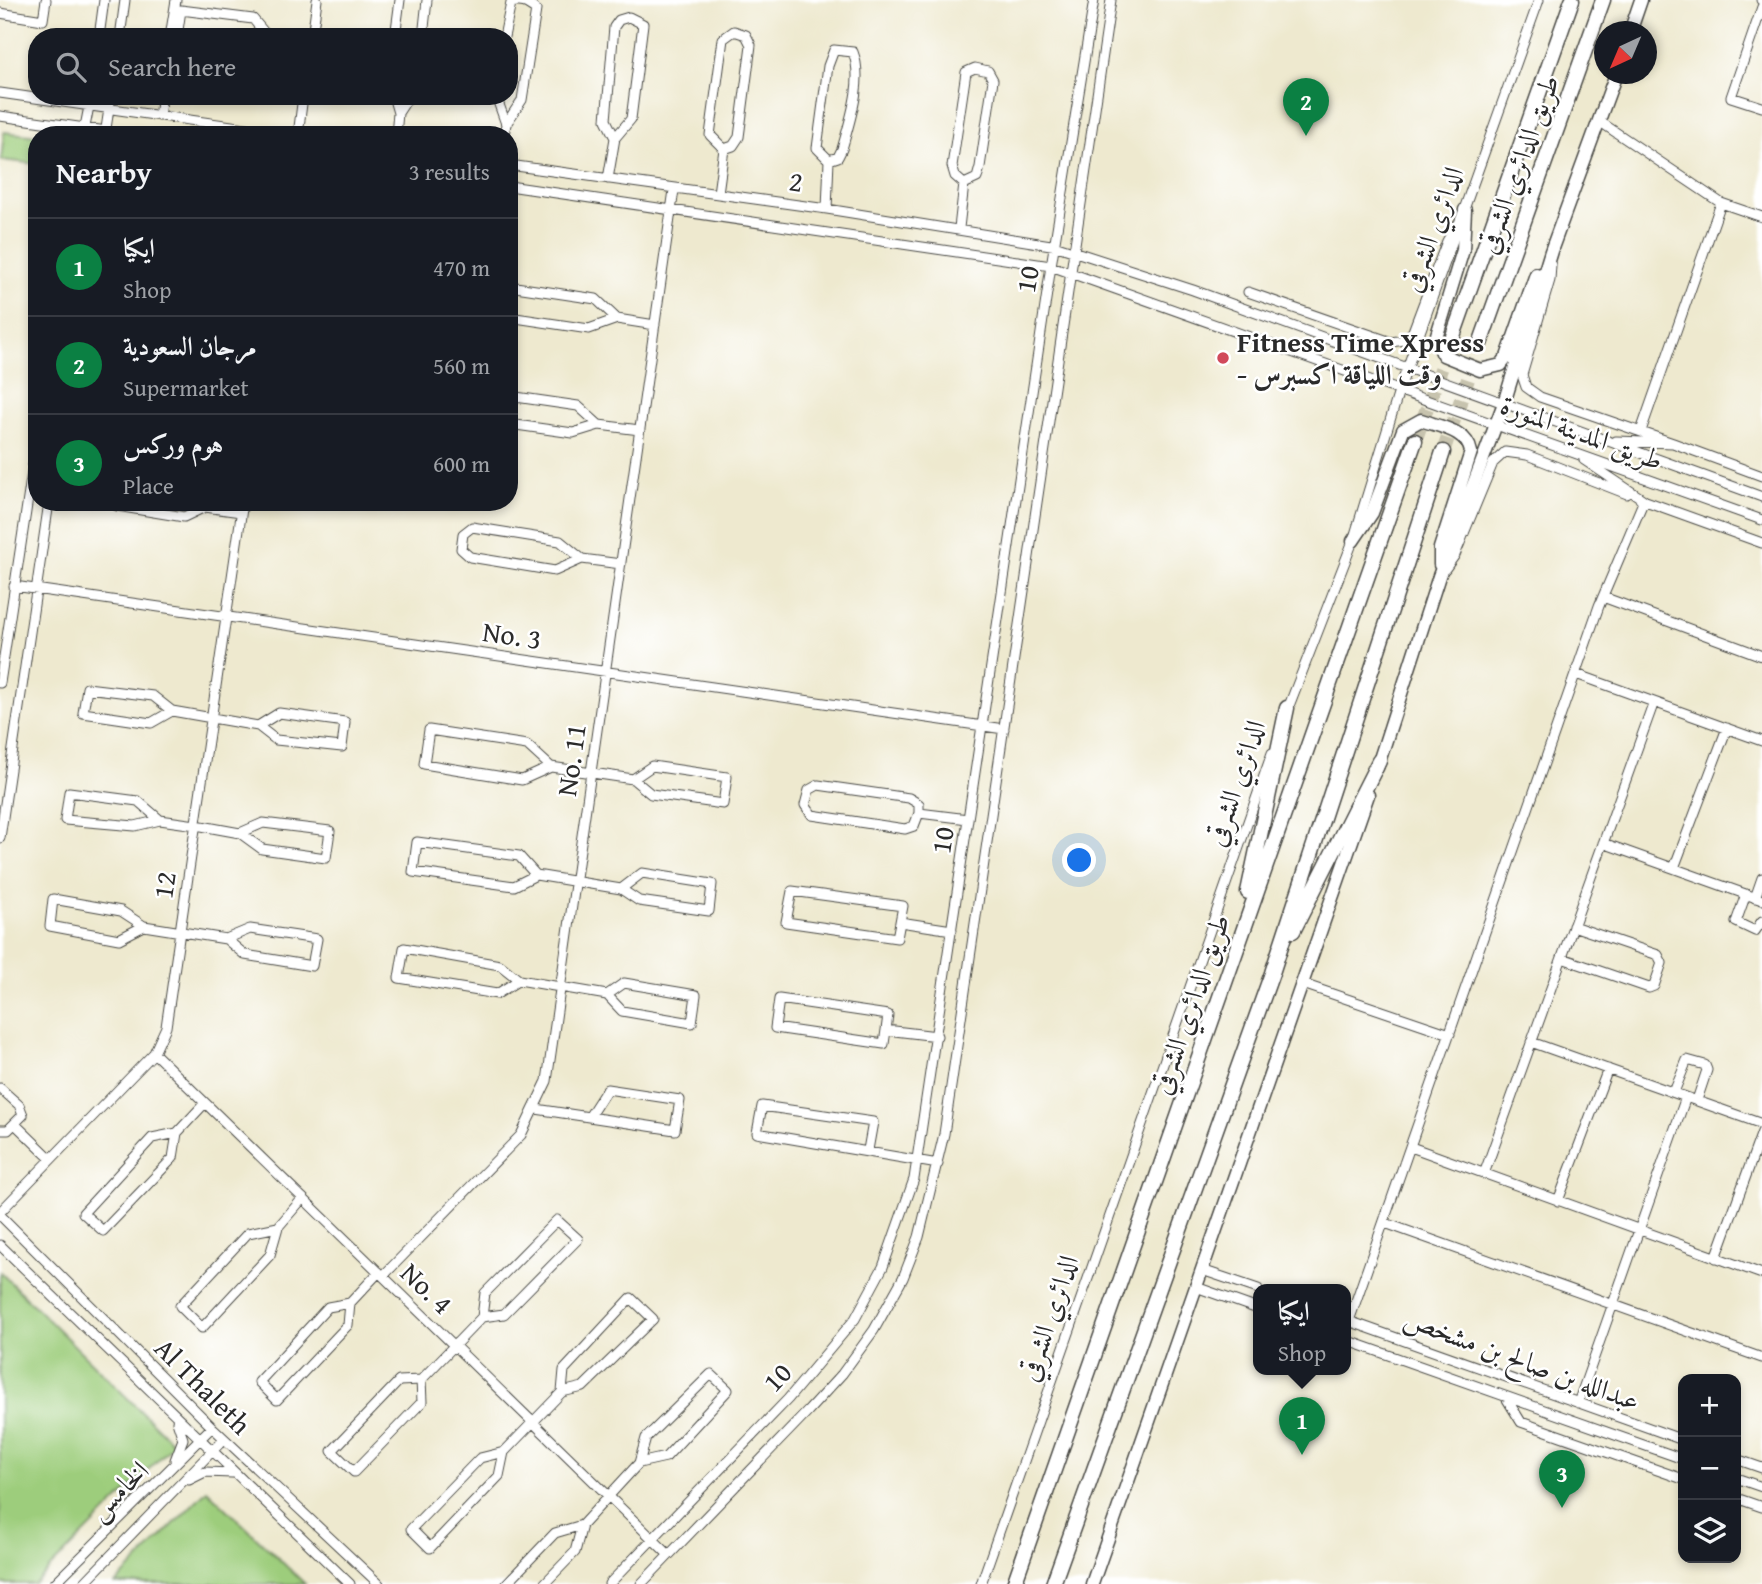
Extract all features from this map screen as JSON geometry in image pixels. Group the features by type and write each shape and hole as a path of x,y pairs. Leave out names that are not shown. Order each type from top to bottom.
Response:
{"highway":[{"name":"طريق الدائري الشرقي","path":"1453,336 1572,0"},
{"name":"طريق الدائري الشرقي","path":"1480,344 1602,0"},
{"name":"طريق الدائري الشرقي","path":"1014,1584 1415,441"},
{"path":"1053,1583 1272,973 1443,452"},
{"path":"1236,949 1287,708"},
{"path":"1272,973 1379,761"}],"main road":[{"path":"1634,21 1641,0"},
{"path":"1091,1584 1303,984 1440,576 1497,425 1551,251 1612,84"},
{"path":"1465,210 1463,250 1436,338 1443,355 1480,370 1501,365 1507,357 1534,277 1551,251"},
{"path":"1353,541 1372,513 1403,430 1421,421 1464,436 1469,442 1471,453 1440,548 1440,576"}],"street":[{"path":"0,13 43,20 46,0"},
{"path":"100,28 104,0"},
{"path":"121,28 125,0"},
{"path":"171,28 176,0"},
{"path":"313,28 317,0"},
{"path":"396,28 400,0"},
{"path":"424,28 427,0"},
{"name":"10","path":"610,1584 788,1399 855,1318 883,1268 899,1228 918,1160 1051,266 1094,0"},
{"name":"10","path":"641,1584 833,1384 874,1329 907,1268 938,1164 1111,0"},
{"name":"الدائري الشرقي","path":"981,1584 1287,708 1353,541 1400,388 1539,0"},
{"path":"506,28 511,3 528,3 536,10 522,100 506,124"},
{"path":"1762,7 1731,97 1762,107"},
{"path":"178,28 181,10 253,19 261,28"},
{"path":"608,179 615,138 631,119 644,35 643,24 629,17 620,20 614,27 606,120 615,138"},
{"path":"734,32 746,36 751,45 738,137 733,146 724,149 710,135 723,39 734,32"},
{"path":"827,209 829,160 817,148 828,66 834,50 853,52 858,66 849,125 838,157 829,160"},
{"path":"975,68 988,71 993,80 977,178 964,184 955,176 952,166 966,72 975,68"},
{"path":"0,93 28,97"},
{"path":"76,105 231,126"},
{"path":"106,126 110,105"},
{"path":"159,116 161,105"},
{"path":"298,126 301,105"},
{"path":"396,105 397,126"},
{"path":"398,113 404,105"},
{"path":"499,105 506,124"},
{"path":"85,126 89,107"},
{"path":"0,116 52,126"},
{"path":"1599,121 1721,203 1762,217"},
{"path":"718,193 724,149"},
{"name":"2","path":"518,166 959,228 1075,251"},
{"path":"959,228 964,184"},
{"name":"2","path":"518,187 1051,266 1071,274"},
{"name":"No. 11","path":"350,1303 501,1158 536,1109 550,1068 674,190"},
{"path":"1642,431 1721,203"},
{"path":"1248,292 1391,342 1405,340 1413,331 1447,241 1465,210"},
{"name":"طريق المدينة المنورة","path":"1075,251 1762,497"},
{"path":"1551,251 1550,280 1522,374 1526,387 1540,397 1642,431 1762,476"},
{"name":"طريق المدينة المنورة","path":"1071,274 1400,388 1762,520"},
{"path":"518,287 596,299 617,319"},
{"path":"518,318 589,329 617,319 654,325"},
{"path":"518,397 578,406 600,425"},
{"path":"518,425 573,433 600,425 640,430"},
{"path":"1607,440 1673,443"},
{"path":"1440,576 1455,555 1493,463 1505,452 1527,455 1762,543"},
{"path":"1570,452 1644,500"},
{"path":"0,683 28,497"},
{"path":"1351,1313 1385,1223 1603,597 1644,500"},
{"path":"0,838 48,511"},
{"path":"147,511 184,517 193,511"},
{"name":"12","path":"0,1214 154,1053 166,1027 241,511"},
{"path":"582,559 560,541 472,527 463,534 461,549 470,557 555,571 582,559 621,564"},
{"name":"No. 3","path":"14,586 1004,729"},
{"path":"1603,597 1762,656"},
{"path":"1576,674 1762,741"},
{"path":"172,711 151,723 83,713 87,688 153,696 172,711 258,726 276,740 342,747 345,722 279,713 258,726"},
{"path":"1484,1174 1654,702"},
{"path":"1674,868 1727,728"},
{"path":"551,767 527,745 429,730 424,764 523,780 551,767 633,779 650,794 723,804 727,777 652,766 633,779"},
{"path":"818,785 909,798 919,804 919,813 914,826 905,830 812,815 805,805 809,790 818,785"},
{"path":"160,820 138,801 69,792 65,820 135,826 160,820 195,825 240,833 262,849 326,858 330,831 263,823 240,833"},
{"path":"919,813 968,820"},
{"path":"536,875 519,856 417,842 413,872 514,886 536,875 621,888 639,901 709,911 712,884 642,873 621,888"},
{"path":"1603,843 1754,897"},
{"path":"1762,878 1754,897 1737,917 1738,924 1755,931 1762,921"},
{"path":"792,891 902,906 900,922 898,938 786,922 792,891"},
{"path":"144,926 119,939 50,926 53,899 121,911 144,926 226,939 250,929 317,939 312,966 245,955 226,939"},
{"path":"900,922 952,930"},
{"path":"1562,958 1649,988 1654,986 1662,962 1658,955 1573,926"},
{"path":"519,981 497,994 399,978 404,948 500,965 519,981 607,995 622,1011 692,1023 696,995 624,983 607,995"},
{"path":"1303,984 1450,1034"},
{"path":"779,999 888,1015 886,1030 884,1044 775,1028 779,999"},
{"path":"886,1030 937,1037"},
{"path":"1531,1042 1762,1124"},
{"name":"No. 4","path":"154,1053 669,1555"},
{"path":"1674,1093 1687,1060 1705,1065 1707,1070 1697,1100"},
{"path":"1558,1201 1608,1069"},
{"path":"0,1088 22,1110 23,1115 16,1125 8,1130 0,1130"},
{"path":"536,1109 589,1117 675,1129 680,1100 607,1089 589,1117"},
{"path":"1578,1403 1686,1097"},
{"path":"177,1133 152,1138 83,1213 103,1231 173,1158 177,1133 205,1103"},
{"path":"867,1150 873,1122 762,1106 757,1133 938,1164"},
{"path":"16,1125 51,1159"},
{"path":"1716,1258 1762,1132"},
{"path":"1411,1147 1762,1274"},
{"path":"278,1227 248,1233 180,1306 202,1328 270,1255 278,1227 303,1198"},
{"name":"Al Thaleth","path":"0,1214 224,1439 379,1584"},
{"path":"421,1380 422,1402 354,1472 332,1451 399,1381 421,1380 482,1317 504,1314 578,1239 558,1220 485,1293 482,1317"},
{"path":"1385,1223 1762,1358"},
{"name":"Al Thaleth","path":"0,1245 350,1584"},
{"path":"1202,1270 1253,1288"},
{"path":"1196,1287 1253,1307"},
{"path":"504,1452 499,1476 430,1548 411,1529 480,1458 504,1452 562,1392 583,1387 653,1319 631,1298 564,1370 562,1392"},
{"path":"350,1303 348,1325 276,1400 259,1382 328,1307 350,1303"},
{"name":"عبدالله بن صالح بن مشخص","path":"1351,1322 1678,1438"},
{"name":"عبدالله بن صالح بن مشخص","path":"1351,1342 1678,1457"},
{"path":"544,1584 575,1552 582,1525 639,1463 646,1438 711,1374 729,1390 666,1457 639,1463"},
{"path":"1505,1396 1521,1422 1678,1477"},
{"path":"166,1475 181,1450 183,1438 173,1413"},
{"name":"الخامس","path":"54,1584 212,1427"},
{"name":"الخامس","path":"83,1584 224,1439"},
{"path":"1741,1461 1762,1468"},
{"path":"179,1486 205,1472 233,1473"},
{"path":"1741,1480 1762,1487"},
{"path":"1741,1500 1762,1507"},
{"path":"506,1584 555,1533 582,1525"}],"green space":[{"path":"4,132 28,135 28,163 1,160"},
{"path":"0,1272 174,1444 34,1584 0,1584"},
{"path":"207,1490 305,1584 115,1584"}],"tunnel":[{"path":"1415,441 1453,336"},
{"path":"1443,452 1480,344"}],"place":[{"name":"مرجان السعودية","path":"1306,136"},
{"name":"Fitness Time Xpress - وقت اللياقة اكسبرس","path":"1223,358"},
{"name":"ايكيا","path":"1302,1455"},
{"name":"هوم وركس","path":"1562,1508"}]}
